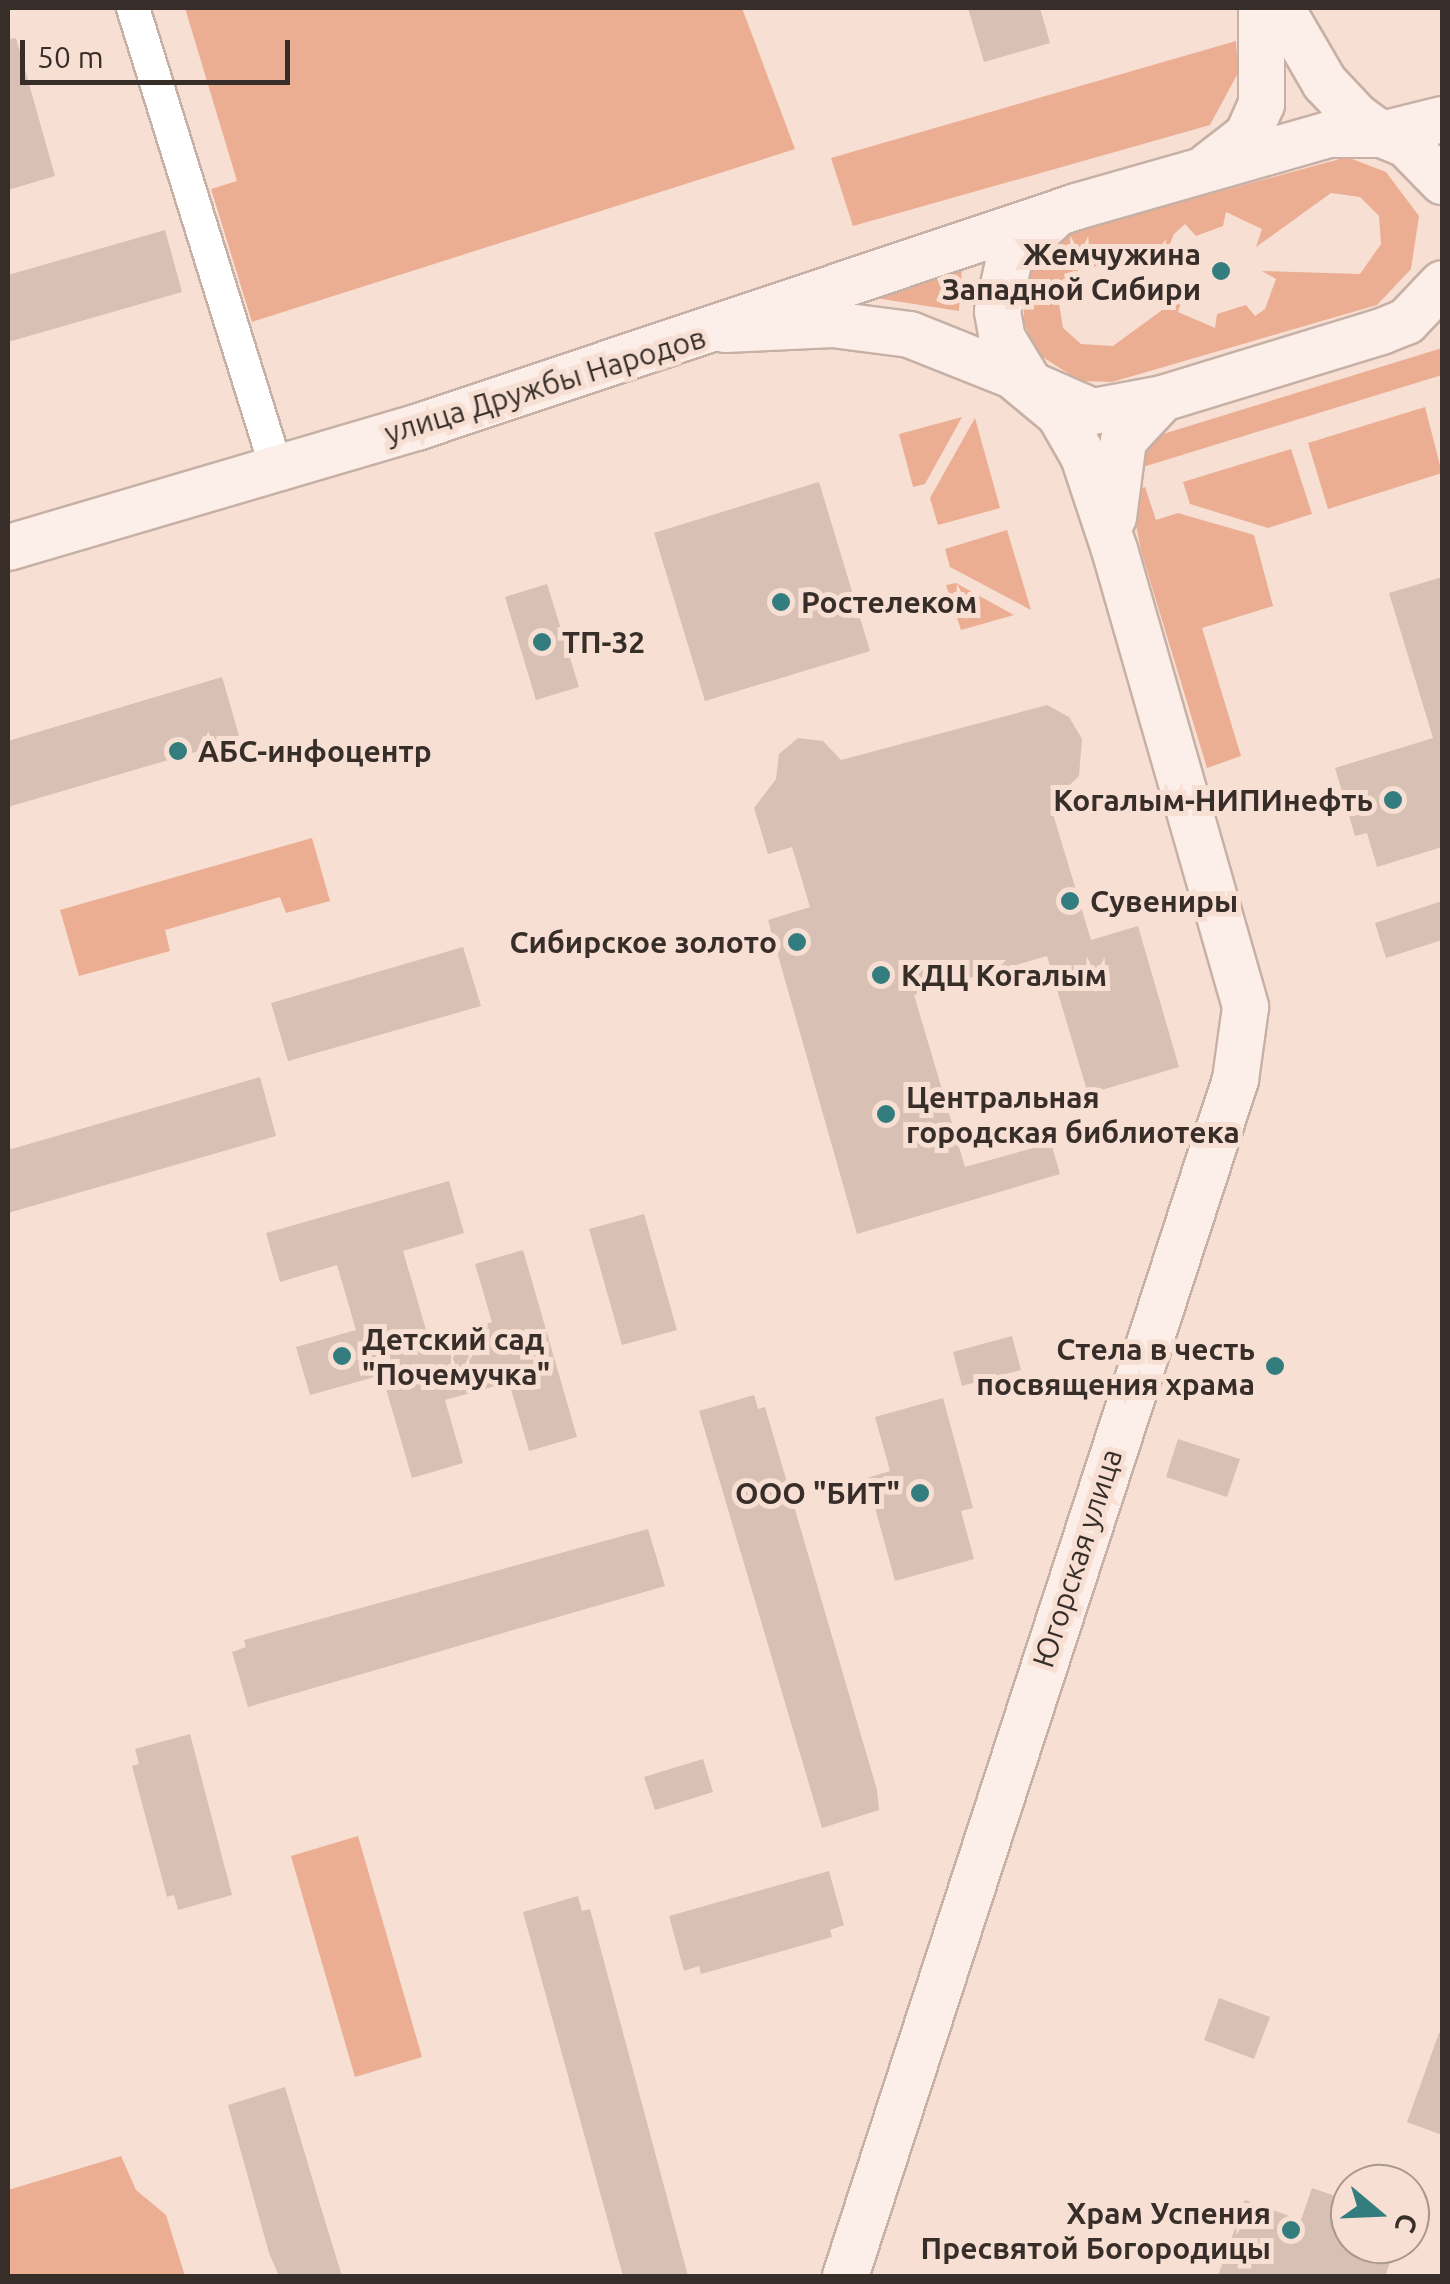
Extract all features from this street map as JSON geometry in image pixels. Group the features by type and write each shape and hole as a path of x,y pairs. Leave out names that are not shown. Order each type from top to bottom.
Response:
{"main road":[{"path":"1193,173 1247,135 1262,104 1261,8"},
{"path":"1281,8 1340,103 1381,134 1416,152 1442,180"},
{"name":"улица Дружбы Народов","path":"8,547 725,329 1076,206 1328,134 1381,134 1442,120"},
{"name":"улица Дружбы Народов","path":"1040,392 1002,338 1000,284 1025,236 1076,206"},
{"path":"725,329 832,324 908,334 1092,411 1162,398 1381,331 1437,292"},
{"name":"Югорская улица","path":"844,2276 1245,1031 1234,946 1114,549 1083,456 1040,392"},
{"path":"1114,549 1115,461 1138,419 1162,398"}],"street":[{"path":"133,8 276,468"}],"shaded area":[{"path":"185,8 742,8 795,149 252,322 211,189 237,181"},
{"path":"1236,41 1238,73 1210,125 853,226 831,158"},
{"path":"1347,157 1386,172 1419,216 1411,269 1377,305 1112,382 1080,381 1038,354 1024,323 1024,283 1031,266 1067,233","holes":["1331,193 1360,197 1379,216 1381,244 1360,274 1262,271 1276,279 1265,309 1255,316 1246,305 1217,314 1215,328 1178,312 1184,294 1113,346 1081,344 1063,328 1058,297 1081,266 1178,269 1163,261 1174,234 1185,224 1196,236 1223,226 1226,212 1262,229 1256,247"]},
{"path":"962,266 959,311 869,297"},
{"path":"1442,348 1442,375 1130,471 1163,434"},
{"path":"1425,407 1442,473 1328,509 1308,443"},
{"path":"962,417 925,484 913,487 899,434"},
{"path":"975,418 1000,508 938,525 930,498"},
{"path":"1291,449 1312,514 1268,528 1190,504 1183,482"},
{"path":"1145,487 1156,520 1178,513 1254,535 1273,606 1202,628 1241,756 1207,768 1141,551 1130,492"},
{"path":"1007,530 1031,610 950,567 945,549"},
{"path":"956,583 1014,615 961,630 946,585"},
{"path":"312,838 330,901 286,913 280,897 165,930 170,951 79,976 60,910"},
{"path":"358,1836 422,2057 355,2077 291,1856"},
{"path":"121,2156 136,2190 166,2215 185,2276 8,2276 8,2190"}],"building":[{"path":"968,8 1040,8 1050,43 984,62"},
{"path":"16,38 55,176 8,190 8,39"},
{"path":"165,230 182,292 8,342 8,275"},
{"path":"819,482 870,651 705,701 654,533"},
{"name":"Когалым-НИПИнефть","path":"1442,577 1442,847 1377,867 1367,833 1355,836 1335,768 1433,738 1389,593"},
{"name":"ТП-32","path":"547,584 579,687 536,700 505,597"},
{"path":"222,677 240,739 8,807 8,741"},
{"name":"КДЦ Когалым","path":"1047,705 1069,717 1082,739 1079,776 1050,804 1091,940 1138,926 1179,1067 1088,1094 1047,956 914,995 965,1167 1051,1143 1060,1174 857,1234 768,920 810,907 792,847 768,854 754,808 776,779 779,754 798,738 823,741 841,760"},
{"path":"1442,901 1442,940 1386,958 1375,923"},
{"path":"463,947 481,1006 288,1061 271,1003"},
{"path":"260,1077 276,1136 8,1213 8,1150"},
{"path":"449,1181 464,1233 403,1251 429,1340 492,1322 475,1264 523,1250 577,1437 529,1451 509,1382 445,1400 463,1463 412,1478 382,1375 310,1395 296,1347 356,1330 337,1265 280,1282 266,1233"},
{"path":"644,1214 677,1330 622,1345 589,1229"},
{"path":"1012,1336 1021,1370 962,1386 953,1352"},
{"path":"754,1395 758,1409 765,1407 877,1790 879,1810 822,1828 699,1411"},
{"name":"ООО \"БИТ\"","path":"943,1398 973,1508 961,1511 974,1559 895,1581 867,1478 890,1471 875,1417"},
{"path":"1178,1439 1240,1459 1227,1497 1166,1477"},
{"path":"648,1529 665,1586 248,1707 232,1652 246,1647 244,1640"},
{"path":"190,1734 232,1895 178,1910 174,1895 167,1897 132,1766 139,1764 135,1749"},
{"path":"703,1759 713,1792 655,1810 644,1777"},
{"path":"829,1871 844,1925 830,1930 832,1937 701,1974 699,1966 684,1971 669,1916"},
{"path":"578,1896 582,1911 590,1909 688,2276 623,2276 523,1912"},
{"path":"1219,1998 1270,2017 1254,2059 1204,2040"},
{"path":"1439,2033 1442,2034 1442,2135 1407,2122"},
{"path":"285,2087 342,2276 279,2276 269,2253 228,2105"},
{"name":"Храм Успения Пресвятой Богородицы","path":"1312,2188 1330,2194 1330,2264 1390,2264 1385,2276 1218,2276 1245,2200 1301,2220"}],"place":[{"name":"Жемчужина Западной Сибири","path":"1221,271"},
{"name":"Ростелеком","path":"781,602"},
{"name":"ТП-32","path":"542,642"},
{"name":"АБС-инфоцентр","path":"178,751"},
{"name":"Когалым-НИПИнефть","path":"1393,800"},
{"name":"Сувениры","path":"1070,901"},
{"name":"Сибирское золото","path":"797,942"},
{"name":"КДЦ Когалым","path":"881,975"},
{"name":"Центральная городская библиотека","path":"886,1114"},
{"name":"Детский сад \"Почемучка\"","path":"342,1356"},
{"name":"Стела в честь посвящения храма","path":"1275,1366"},
{"name":"ООО \"БИТ\"","path":"920,1493"},
{"name":"Храм Успения Пресвятой Богородицы","path":"1291,2230"}]}
